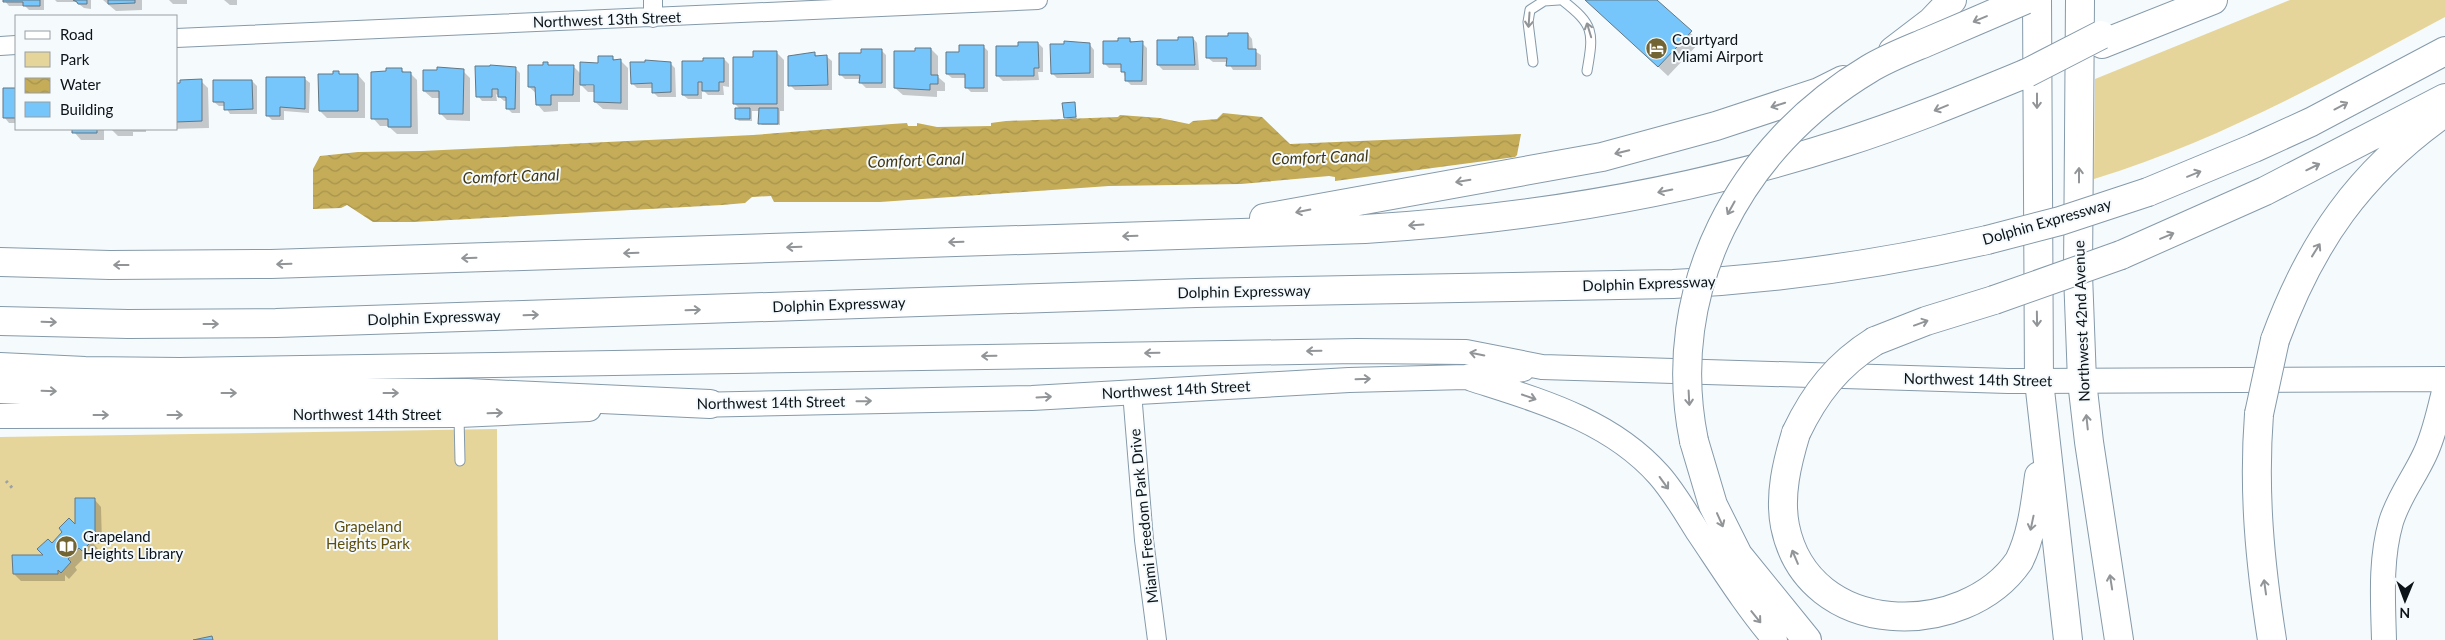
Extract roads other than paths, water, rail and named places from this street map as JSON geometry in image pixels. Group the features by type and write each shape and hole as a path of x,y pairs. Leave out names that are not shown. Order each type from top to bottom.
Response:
{"highway":[{"path":"1179,234 1439,185 1561,166 1677,138 1818,92 1887,55 1931,22 1952,0"},
{"path":"1807,640 1751,574 1738,555 1713,505 1694,441 1688,388 1690,345 1694,309 1714,242 1730,210 1757,166 1788,130 1817,104 1871,67 2025,0"},
{"path":"2037,0 2039,382 2044,440 2068,640"},
{"name":"Northwest 42nd Avenue","path":"2080,0 2078,274 2082,381 2096,489 2120,637"},
{"path":"2102,40 2169,0"},
{"path":"0,262 119,266 252,265 1419,225 1500,218 1602,203 1664,191 1788,160 1908,121 2027,73 2102,40 2212,0"},
{"name":"Dolphin Expressway","path":"0,321 137,324 266,323 1176,294 1673,284 1760,278 1848,268 1924,255 2060,220 2148,192 2246,152 2311,122 2445,51"},
{"path":"2044,440 2031,528 2020,561 2008,580 1986,603 1968,615 1939,626 1915,630 1881,626 1850,614 1824,597 1800,567 1787,535 1784,512 1785,478 1796,432 1813,398 1848,360 1875,341 1926,321 1994,300 2121,255 2265,191 2445,98"},
{"path":"2272,640 2261,558 2256,496 2259,414 2275,340 2290,300 2313,253 2343,208 2384,162 2418,131 2445,112"},
{"path":"0,389 85,393 467,393 710,404"}],"main road":[{"name":"Northwest 14th Street","path":"0,365 85,369 282,369 1348,351 1466,352 1542,367"},
{"name":"Northwest 14th Street","path":"0,416 459,415 710,404 1032,398 1349,380 1466,377 1542,367 2039,382 2445,379"},
{"path":"1466,377 1531,398 1588,420 1611,434 1641,458 1660,476 1747,606 1775,640"},
{"path":"2384,640 2384,566 2391,524 2402,494 2418,469 2430,441 2445,388"}],"street":[{"path":"653,0 653,18"},
{"name":"Northwest 13th Street","path":"178,38 1038,0"},
{"path":"0,46 15,45"},
{"name":"Miami Freedom Park Drive","path":"1132,392 1144,540 1157,640"}],"lane":[{"path":"1533,62 1528,22 1530,10 1544,1 1561,0 1581,15 1589,25 1591,48 1587,70"},
{"path":"459,415 460,461"}],"water":[{"name":"Comfort Canal","path":"1223,113 1262,117 1290,144 1521,134 1515,157 1335,181 1335,177 1329,176 1241,184 1109,186 880,202 774,202 771,196 752,197 745,203 722,205 413,222 373,222 347,205 341,208 313,209 313,169 320,156 358,152 422,151 753,135 907,123 908,126 917,126 917,123 937,127 991,126 991,123 1006,121 1118,117 1120,115 1160,118 1189,124 1193,121 1217,119"}],"place":[{"name":"Courtyard Miami Airport","path":"1656,49"},
{"name":"Grapeland Heights Library","path":"67,546"}],"park label":[{"name":"Grapeland Heights Park","path":"368,536"}]}
